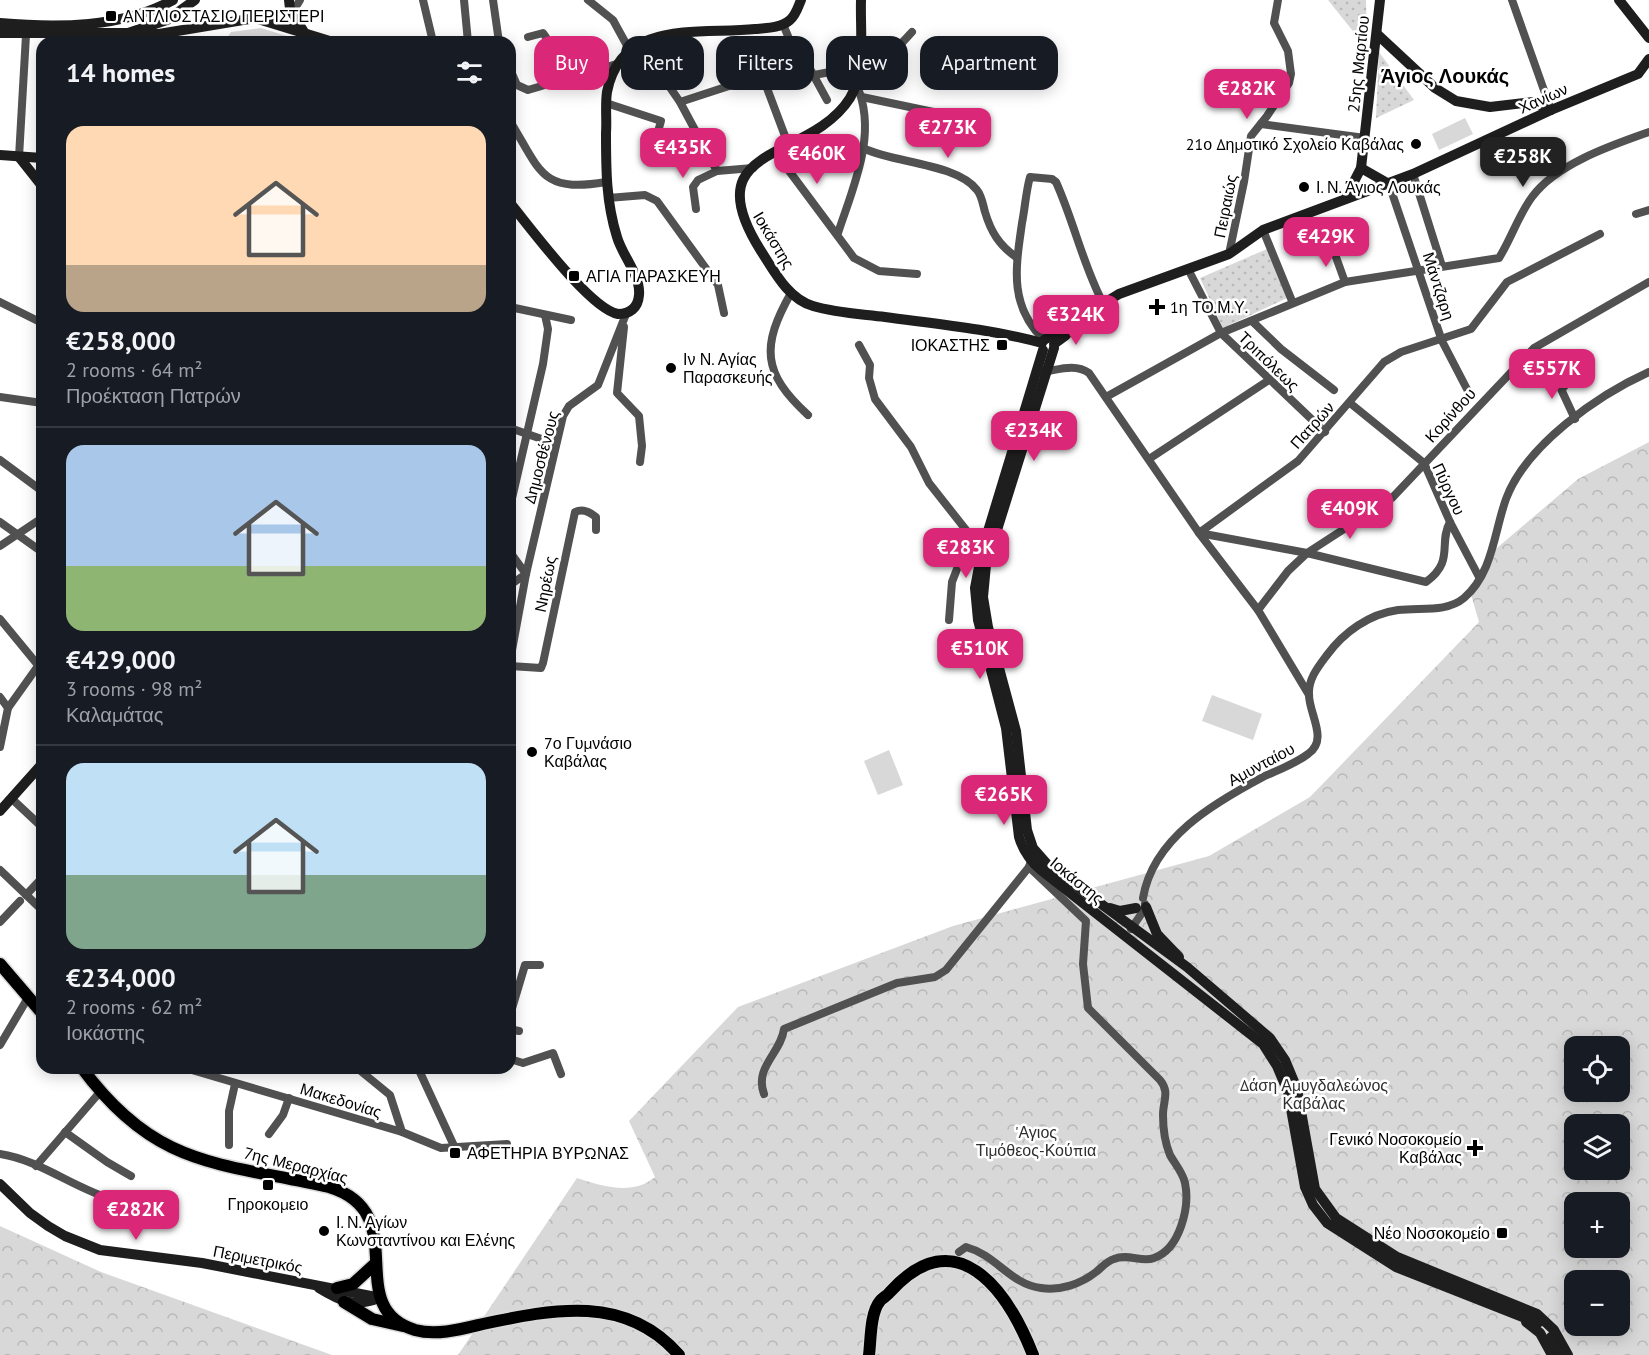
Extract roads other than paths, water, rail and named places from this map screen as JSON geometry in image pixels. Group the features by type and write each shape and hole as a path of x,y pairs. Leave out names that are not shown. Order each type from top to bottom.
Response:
{"main road":[{"path":"0,964 36,1005"},
{"name":"7ης Μεραρχίας","path":"86,1074 100,1092 135,1127 169,1148 206,1163 329,1187 353,1197 370,1216 381,1298 393,1317 406,1327"},
{"path":"869,1355 874,1321 880,1301 912,1270 941,1260 966,1265 993,1285 1023,1332 1033,1355"},
{"path":"338,1288 353,1284 376,1263"},
{"path":"344,1302 372,1319 427,1332 520,1316 592,1312 618,1314 638,1321 658,1333 679,1355"}],"street":[{"path":"0,23 110,21 151,11 173,0"},
{"path":"158,33 167,20 195,0"},
{"path":"264,19 289,4 297,5 300,0"},
{"path":"423,0 432,36"},
{"path":"464,0 467,36"},
{"path":"493,0 498,36"},
{"path":"588,0 613,20 622,36"},
{"path":"660,36 748,30 783,24 793,16 801,0"},
{"name":"Ιοκάστης","path":"860,36 861,0"},
{"name":"Πειραιώς","path":"1229,254 1244,182 1249,142 1289,83 1291,74 1288,51 1274,23 1278,0"},
{"name":"25ης Μαρτίου","path":"1345,199 1361,168 1378,35 1380,0"},
{"path":"1512,0 1551,110"},
{"path":"1619,0 1649,38"},
{"path":"289,4 304,32"},
{"path":"151,11 167,20 171,36"},
{"path":"151,11 158,33"},
{"path":"175,36 235,20 264,19 316,36"},
{"path":"783,24 788,36"},
{"path":"908,36 912,32"},
{"path":"0,33 26,35 158,33"},
{"path":"528,37 543,33 545,36"},
{"path":"26,35 19,158 36,179"},
{"path":"1378,35 1435,88 1456,101 1490,107 1533,102 1551,110"},
{"name":"Χανίων","path":"1345,199 1413,174 1551,110 1638,74 1649,60"},
{"path":"609,66 620,63"},
{"path":"516,210 571,276 602,307 615,314 626,314 636,307 640,293 618,242 606,182 606,103 609,86 620,63"},
{"path":"826,73 814,75 827,100"},
{"path":"516,85 528,90 534,88"},
{"path":"672,90 717,171"},
{"path":"680,102 716,90"},
{"path":"768,90 788,144"},
{"name":"Ιοκάστης","path":"854,90 835,116 753,168 739,190 742,218 775,272 791,293 814,306 1004,334 1047,345 1042,373 975,588 978,620 1004,718 1019,837 1030,864 1124,929"},
{"path":"838,233 865,149 862,97 859,90"},
{"path":"862,97 962,118"},
{"path":"606,103 661,121 655,142"},
{"path":"1262,124 1365,138"},
{"path":"516,131 536,165 551,181 579,186 606,182"},
{"path":"1107,397 1221,333 1292,301 1345,282 1499,258 1515,223 1533,195 1547,183 1568,167 1594,153 1649,132"},
{"path":"865,149 890,159 949,173 962,179 979,192 987,218 999,242 1016,257"},
{"path":"775,152 838,233 854,258 879,271 917,274"},
{"path":"0,155 36,158"},
{"path":"696,209 693,187 698,180 717,171 753,168"},
{"path":"1361,168 1389,184"},
{"path":"1413,174 1442,266"},
{"path":"1103,303 1092,282 1068,208 1056,182 1052,179 1029,178 1016,257 1015,279 1019,295 1034,329 1047,345 1103,303 1129,290 1229,254 1263,230 1345,199"},
{"name":"Μάντζαρη","path":"1389,184 1442,341 1469,393"},
{"path":"608,198 645,195 657,201 718,285 724,313"},
{"path":"1636,214 1649,210"},
{"path":"1263,230 1292,301"},
{"name":"Πατρών","path":"1199,533 1298,461 1384,362 1401,352 1442,341 1471,329 1507,282 1600,234"},
{"path":"1332,246 1345,282"},
{"name":"Τριπόλεως","path":"1188,269 1221,333 1325,432"},
{"name":"Κορίνθου","path":"1258,610 1288,571 1307,553 1392,498 1534,348 1649,282"},
{"path":"791,293 782,309 769,348 775,376 784,392 808,415"},
{"path":"0,302 36,320"},
{"path":"516,308 571,321"},
{"path":"626,314 617,393 639,416 642,446 640,462"},
{"name":"Δημοσθένους","path":"516,628 526,574 565,411 598,385 626,314"},
{"path":"516,481 548,329 545,315"},
{"path":"1252,321 1281,349 1334,390"},
{"path":"859,345 870,365 872,391 880,410 911,447 935,492 952,509 970,535 989,541"},
{"path":"1042,373 1082,368 1107,397 1199,533 1258,610 1309,695"},
{"path":"1309,695 1312,676 1341,638 1354,628 1391,611 1444,607 1463,599 1488,562 1507,495 1544,443 1564,423 1575,419 1614,389 1649,372"},
{"path":"1149,459 1269,380"},
{"path":"1564,387 1562,389 1575,419"},
{"path":"0,397 36,402"},
{"name":"Πύργου","path":"1350,403 1424,464 1450,522 1479,577"},
{"path":"516,430 556,444"},
{"path":"0,460 36,487"},
{"name":"Νηρέως","path":"516,667 536,669 541,668 543,663 575,512 580,510 596,517 596,530"},
{"path":"0,522 36,548"},
{"path":"0,546 36,522"},
{"path":"1199,533 1307,553 1426,582 1444,559 1446,530 1450,522"},
{"path":"949,620 952,582 970,535"},
{"name":"Ιοκάστης","path":"989,541 983,597 988,627 1014,723 1029,839 1036,852 1048,865 1101,903 1124,929"},
{"path":"516,560 526,574 516,581"},
{"path":"0,619 36,663"},
{"path":"0,747 8,708 36,673"},
{"name":"Αμυνταίου","path":"1124,929 1142,904 1157,860 1178,834 1234,793 1310,753 1318,737 1309,695"},
{"path":"0,697 8,708"},
{"path":"0,811 36,771"},
{"path":"12,799 36,821"},
{"path":"764,1094 762,1080 764,1065 782,1041 784,1029 897,983 935,976 946,970 1030,864 1086,921 1083,963 1088,1008 1160,1080 1166,1089 1163,1114 1165,1135 1171,1156 1184,1179 1185,1206 1176,1239 1157,1257 1152,1260 1130,1256 1115,1258 1087,1278 1069,1286 1049,1289 1028,1286 1013,1279 980,1253 966,1248 959,1252"},
{"path":"0,870 23,898 36,906"},
{"path":"0,922 36,884"},
{"path":"1101,903 1120,911 1142,904 1157,934 1186,967"},
{"path":"1124,929 1186,967 1253,1021 1270,1038 1285,1060 1299,1095 1315,1189 1336,1218 1397,1257 1537,1314 1554,1330 1568,1355"},
{"path":"1124,929 1245,1028 1273,1059 1288,1092 1305,1187 1313,1205 1327,1223 1396,1267 1533,1320 1551,1337 1560,1355"},
{"path":"516,995 525,965 540,965"},
{"path":"0,1046 29,996"},
{"path":"516,1061 523,1063 552,1053 561,1074"},
{"name":"Μακεδονίας","path":"204,1074 402,1132 441,1148 507,1144"},
{"path":"364,1074 390,1095 402,1132"},
{"path":"421,1074 455,1148"},
{"path":"229,1145 229,1111 235,1084"},
{"path":"36,1166 100,1092"},
{"path":"269,1134 283,1115 289,1098"},
{"path":"65,1132 131,1176"},
{"path":"0,1154 15,1156 98,1196 114,1200"},
{"name":"Περιμετρικός","path":"0,1184 30,1214 65,1236 83,1244 143,1257 202,1263 278,1276 316,1286 338,1288 381,1298"},
{"name":"Περιμετρικός","path":"316,1286 344,1302"},
{"path":"344,1302 360,1304 381,1298"},
{"path":"1508,1310 1540,1333 1552,1355"}],"place":[{"name":"ΑΝΤΛΙΟΣΤΑΣΙΟ ΠΕΡΙΣΤΕΡΙ","path":"111,16"},
{"name":"21ο Δημοτικό Σχολείο Καβάλας","path":"1416,144"},
{"name":"Ι. Ν. Άγιος Λουκάς","path":"1304,187"},
{"name":"ΑΓΙΑ ΠΑΡΑΣΚΕΥΗ","path":"574,276"},
{"name":"1η ΤΟ.Μ.Υ.","path":"1157,307"},
{"name":"ΙΟΚΑΣΤΗΣ","path":"1002,345"},
{"name":"Ιν Ν. Αγίας Παρασκευής","path":"671,368"},
{"name":"7ο Γυμνάσιο Καβάλας","path":"532,752"},
{"name":"Γενικό Νοσοκομείο Καβάλας","path":"1475,1148"},
{"name":"ΑΦΕΤΗΡΙΑ ΒΥΡΩΝΑΣ","path":"455,1153"},
{"name":"Γηροκομειο","path":"268,1185"},
{"name":"Ι. Ν. Αγίων Κωνσταντίνου και Ελένης","path":"324,1231"},
{"name":"Νέο Νοσοκομείο","path":"1502,1233"}],"district":[{"name":"Άγιος Λουκάς","path":"1445,76"}],"park label":[{"name":"Δάση Αμυγδαλεώνος Καβάλας","path":"1314,1094"},
{"name":"'Αγιος Τιμόθεος-Κούπια","path":"1036,1141"}]}
